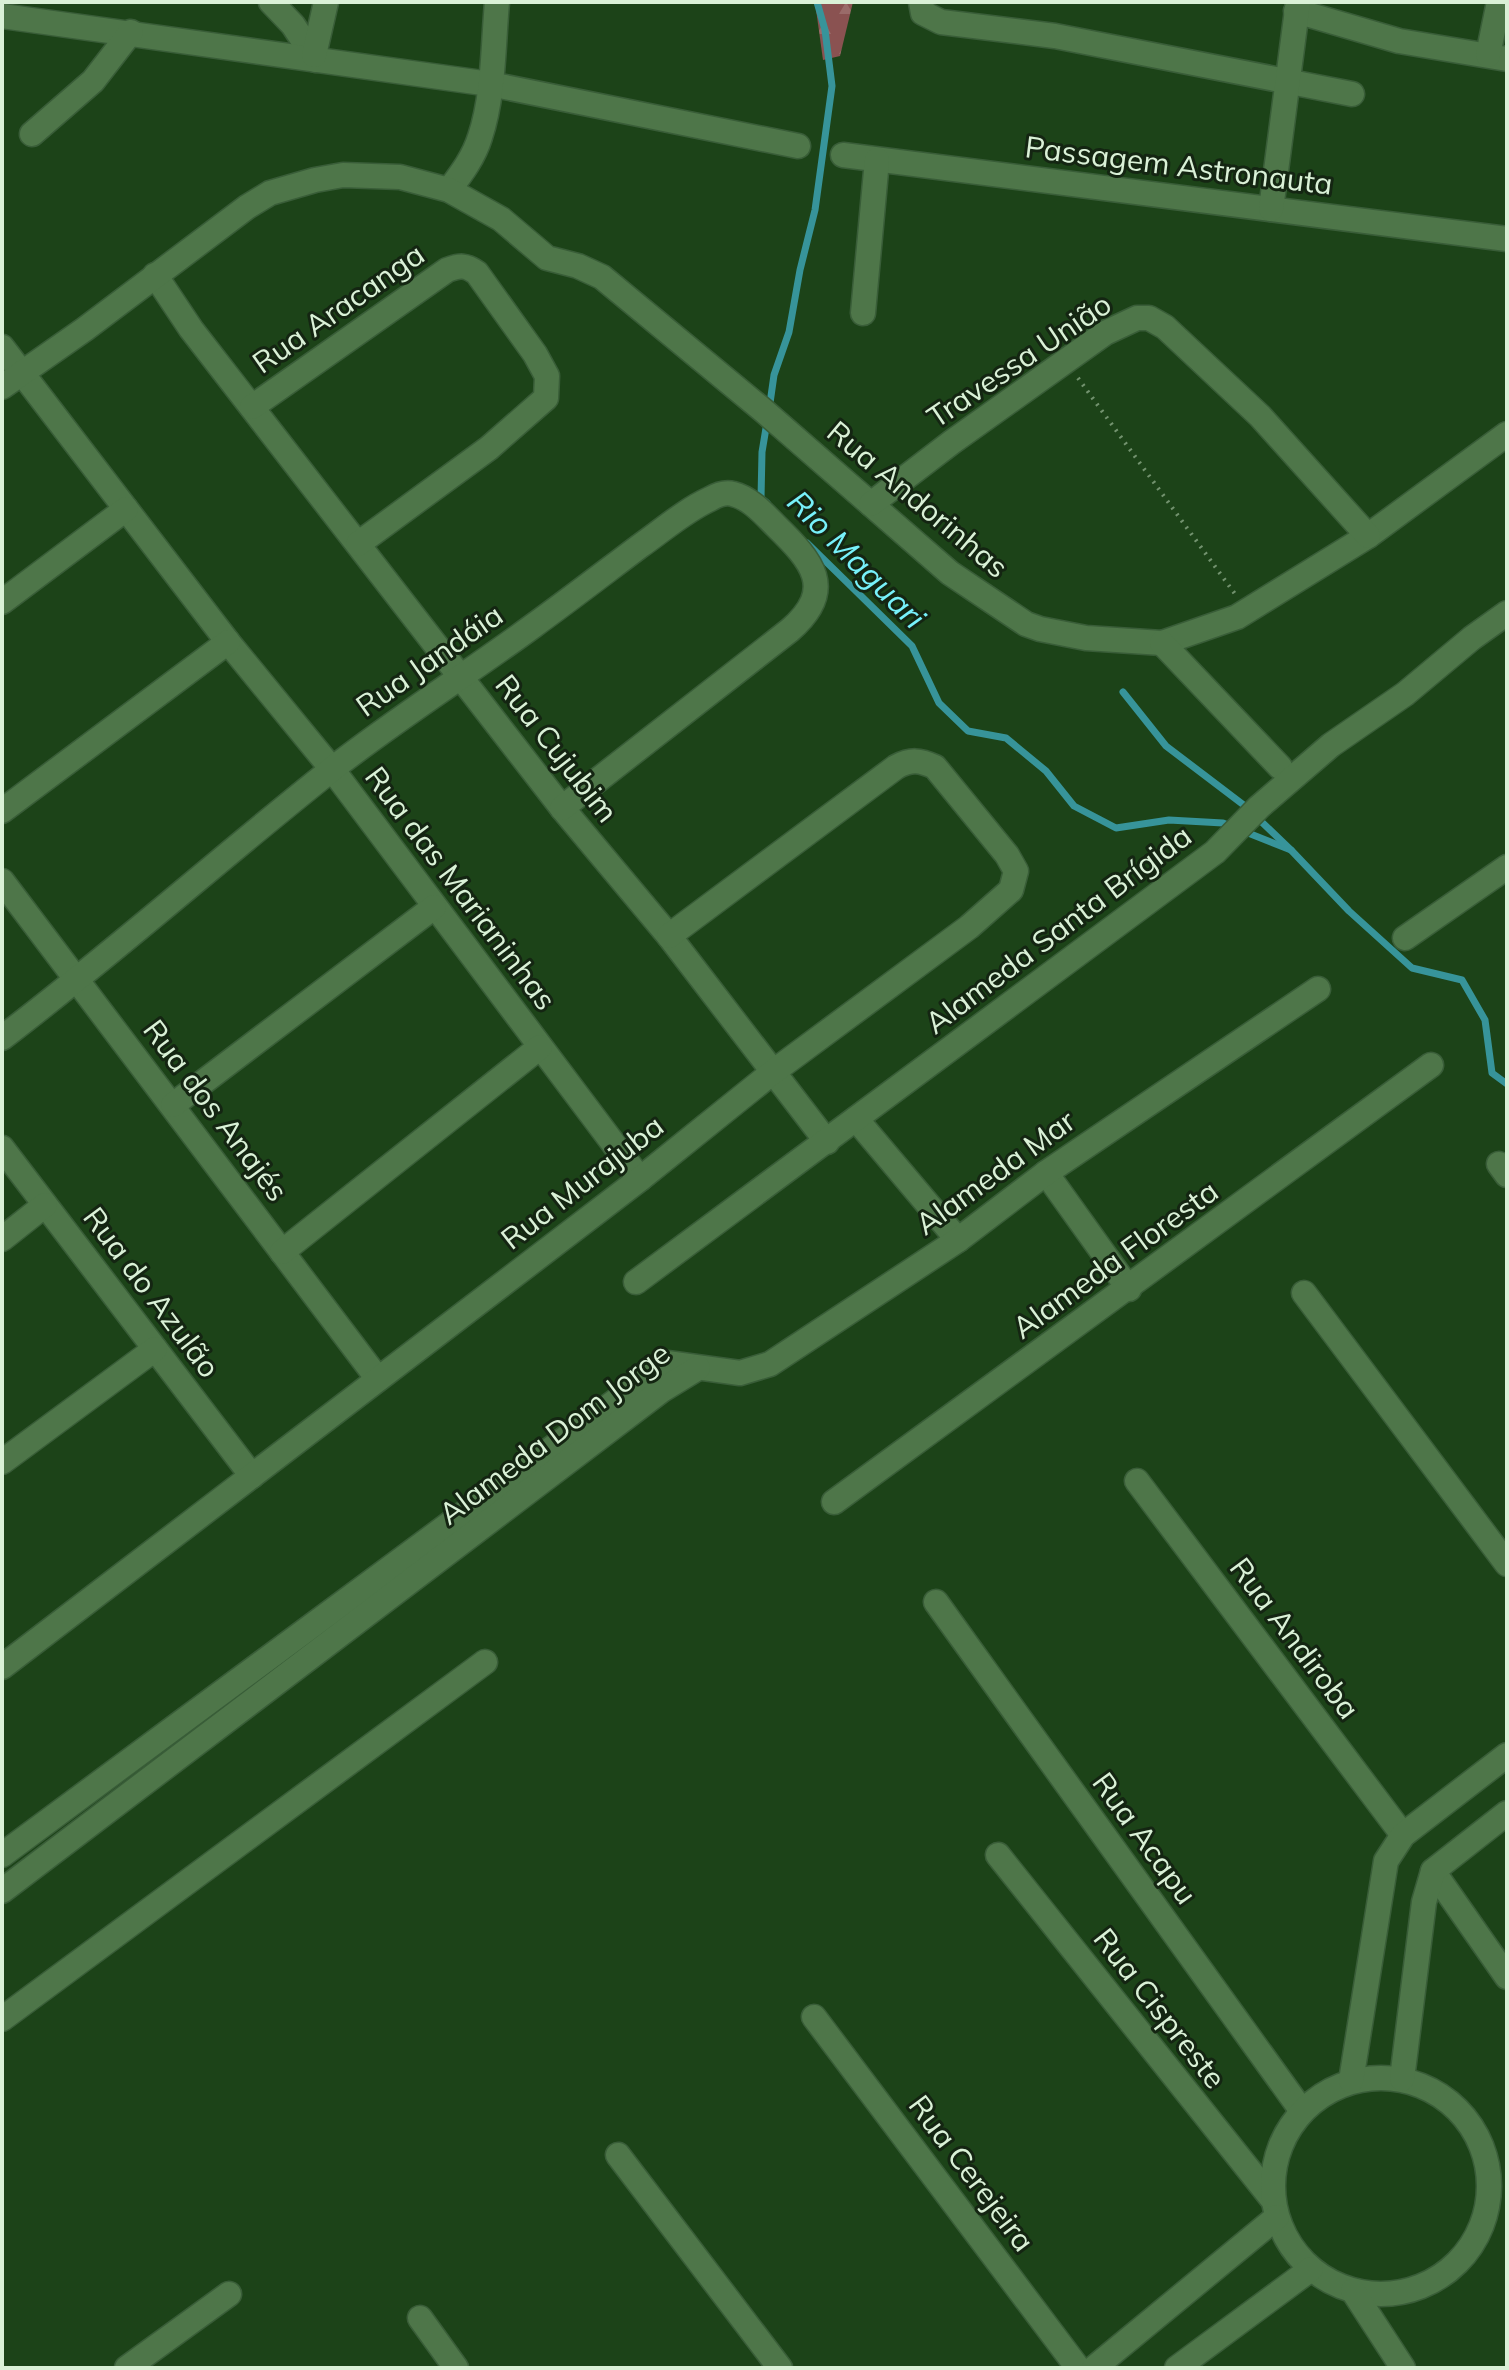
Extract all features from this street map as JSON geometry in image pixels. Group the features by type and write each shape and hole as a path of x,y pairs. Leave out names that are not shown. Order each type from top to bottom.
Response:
{"street":[{"path":"271,2 293,25 315,57"},
{"path":"315,57 326,2"},
{"path":"449,190 473,155 480,138 490,84 497,2"},
{"path":"921,2 923,13 941,22 1145,52 1352,94"},
{"path":"1271,209 1297,7 1399,41 1497,57 1499,2"},
{"path":"2,16 315,57 490,84 798,146"},
{"path":"32,134 93,81 131,32"},
{"name":"Passagem Astronauta","path":"843,155 1507,239"},
{"path":"863,313 877,160"},
{"name":"Rua Andorinhas","path":"2,387 217,227 270,193 343,175 400,177 449,190 501,219 547,258 578,266 609,282 950,573 1026,624 1040,629 1086,638 1162,643 1184,637 1247,610 1368,536 1507,434"},
{"name":"Rua Aracanga","path":"252,407 432,279 459,266 467,266 477,273 527,342 547,376 546,398 489,448 358,544"},
{"name":"Rua Cujubim","path":"155,275 191,329 562,808 669,936 827,1142"},
{"name":"Travessa União","path":"871,504 1105,333 1137,318 1149,318 1165,327 1260,416 1368,536"},
{"name":"Rua das Marianinhas","path":"2,347 228,642 332,769 640,1179"},
{"name":"Rua Jandáia","path":"2,1038 78,980 332,769 531,628 690,510 716,496 729,494 753,504 803,553 815,571 816,592 804,618 562,808"},
{"path":"2,602 126,509"},
{"name":"Alameda Santa Brígida","path":"636,1282 1215,852 1259,807 1331,745 1405,694 1507,613"},
{"path":"2,811 228,642"},
{"path":"1162,643 1280,767"},
{"name":"Rua Murajuba","path":"2,1667 640,1179 773,1072 969,927 1011,890 1015,881 1013,863 935,767 923,761 906,762 669,936"},
{"path":"1405,938 1507,867"},
{"name":"Rua dos Anajés","path":"2,881 378,1379"},
{"path":"173,1105 434,907"},
{"name":"Alameda Mar","path":"698,1368 740,1373 770,1364 958,1240 1046,1173 1318,989"},
{"path":"282,1252 540,1047"},
{"name":"Alameda Floresta","path":"834,1502 1431,1065"},
{"path":"856,1119 958,1240"},
{"name":"Rua do Azulão","path":"2,1148 252,1476"},
{"path":"1046,1173 1129,1289"},
{"path":"2,1239 45,1205"},
{"path":"1304,1293 1507,1564"},
{"path":"2,1462 155,1349"},
{"name":"Alameda Dom Jorge","path":"2,1855 667,1363 698,1368"},
{"name":"Alameda Dom Jorge","path":"2,1891 650,1400 698,1368"},
{"name":"Rua Andiroba","path":"1137,1481 1403,1835"},
{"name":"Rua Acapu","path":"936,1602 1302,2111"},
{"path":"2,2019 485,1662"},
{"path":"1351,2081 1386,1861 1403,1835 1507,1755"},
{"path":"1402,2079 1424,1902 1433,1871 1507,1813"},
{"name":"Rua Cispreste","path":"998,1855 1275,2209"},
{"path":"1433,1871 1507,1977"},
{"name":"Rua Cerejeira","path":"814,2017 1078,2368"},
{"path":"1402,2079 1435,2091 1462,2112 1481,2141 1491,2175 1488,2210 1475,2242 1452,2269 1422,2287 1388,2294 1353,2291 1311,2269 1290,2245 1275,2209 1273,2168 1283,2137 1302,2111 1324,2093 1351,2081 1402,2079"},
{"path":"618,2155 780,2368"},
{"path":"1094,2368 1275,2209"},
{"path":"1177,2368 1311,2269"},
{"path":"1353,2291 1403,2368"},
{"path":"127,2368 229,2294"},
{"path":"420,2318 456,2368"}],"path":[{"path":"1065,360 1247,610"}],"green space":[{"path":"815,2 853,2 840,56 823,60"}],"waterway":[{"name":"Rio Maguari","path":"769,410 774,375 789,332 815,210 832,86 825,30 817,2"},
{"name":"Rio Maguari","path":"767,422 762,452 761,498 767,503"},
{"name":"Rio Maguari","path":"807,543 912,646 939,703 968,731 1006,738 1046,771 1074,806 1116,828 1169,820 1223,823 1291,850"},
{"path":"1123,692 1166,746 1245,806 1349,911 1412,968 1462,980 1485,1020 1492,1073 1507,1084"}]}
